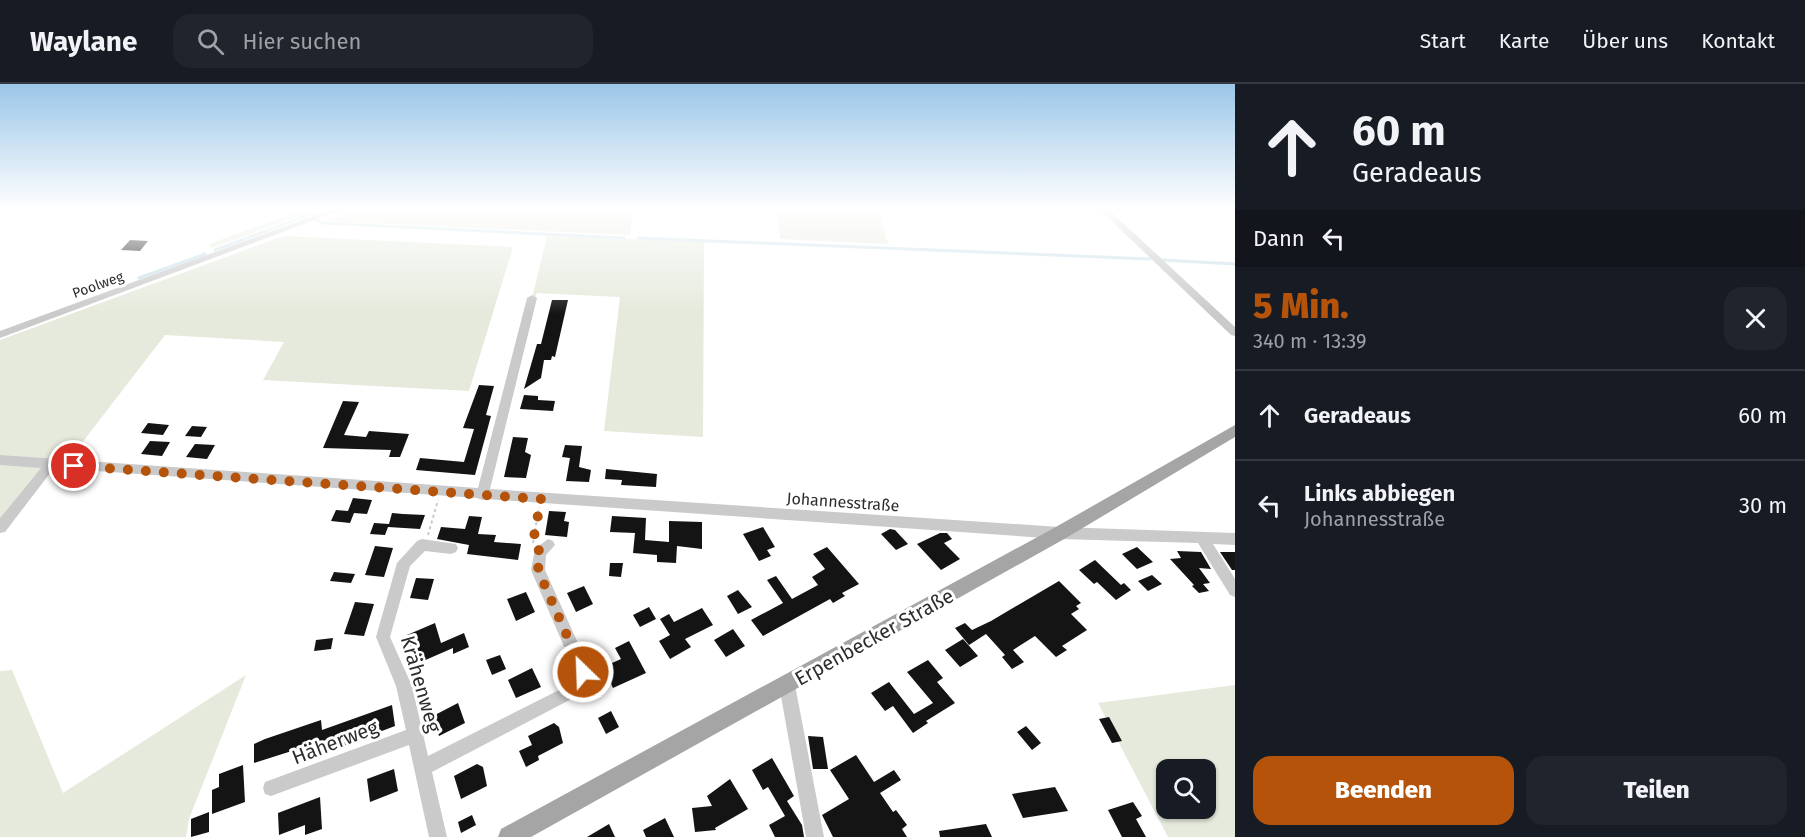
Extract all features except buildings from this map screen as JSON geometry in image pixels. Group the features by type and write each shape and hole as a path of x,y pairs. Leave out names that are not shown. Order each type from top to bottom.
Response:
{"main road":[{"name":"Erpenbecker Straße","path":"509,837 1060,533 1235,430"}],"street":[{"name":"Poolweg","path":"0,335 245,244"},
{"path":"1140,244 1235,333"},
{"path":"482,495 532,298"},
{"name":"Johannesstraße","path":"0,460 482,495 1060,533 1235,539"},
{"path":"0,528 51,464"},
{"path":"1202,538 1235,591"},
{"path":"422,545 451,548"},
{"name":"Krähenweg","path":"422,545 404,563 383,637 404,686 438,837"},
{"path":"422,768 574,690 583,672 538,570 544,549"},
{"path":"788,685 815,837"},
{"name":"Häherweg","path":"271,788 414,735"}],"path":[{"path":"422,545 427,540 440,492"},
{"path":"541,499 533,542 544,549"}],"shaded area":[{"path":"209,244 222,244 212,248"},
{"path":"261,244 453,244 513,247 469,391 263,380 284,342 165,335 68,461 35,475 0,518 0,340"},
{"path":"545,244 704,244 703,437 604,431 620,297 537,293 535,298 532,298"},
{"path":"12,670 63,793 246,675 189,819 186,837 0,837 0,671"},
{"path":"1235,685 1235,837 1168,837 1159,819 1216,819 1216,759 1156,759 1156,814 1098,703"}],"waterway":[{"path":"215,250 231,244"},
{"path":"788,244 1150,259"},
{"path":"139,278 205,254"},
{"path":"1162,260 1235,264"}],"route":[{"path":"74,466 541,499 533,542 540,552 538,570 583,672"}]}
